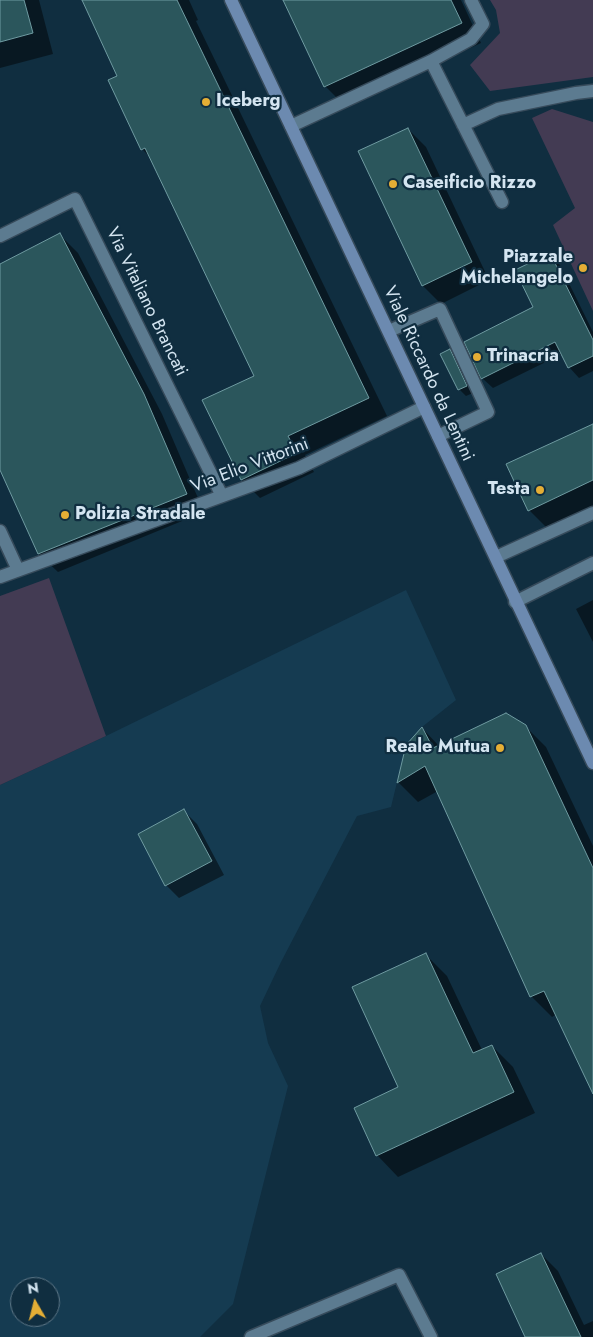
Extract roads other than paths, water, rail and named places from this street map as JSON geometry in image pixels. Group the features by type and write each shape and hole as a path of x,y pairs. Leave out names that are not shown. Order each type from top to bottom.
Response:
{"main road":[{"name":"Viale Riccardo da Lentini","path":"231,0 593,763"}],"street":[{"path":"291,126 431,61 471,39 484,24 471,0"},
{"path":"431,61 502,202"},
{"path":"464,125 498,109 593,91"},
{"name":"Via Vitaliano Brancati","path":"0,236 75,199 222,496"},
{"path":"389,331 440,309 484,403 488,412 438,436"},
{"name":"Via Elio Vittorini","path":"0,577 299,468 424,408"},
{"path":"496,557 593,513"},
{"path":"0,531 18,570"},
{"path":"515,602 593,563"},
{"path":"251,1337 399,1275 430,1337"}],"place":[{"name":"Iceberg","path":"206,102"},
{"name":"Caseificio Rizzo","path":"393,184"},
{"name":"Piazzale Michelangelo","path":"583,268"},
{"name":"Trinacria","path":"477,357"},
{"name":"Testa","path":"540,490"},
{"name":"Polizia Stradale","path":"65,515"},
{"name":"Reale Mutua","path":"500,748"}]}
